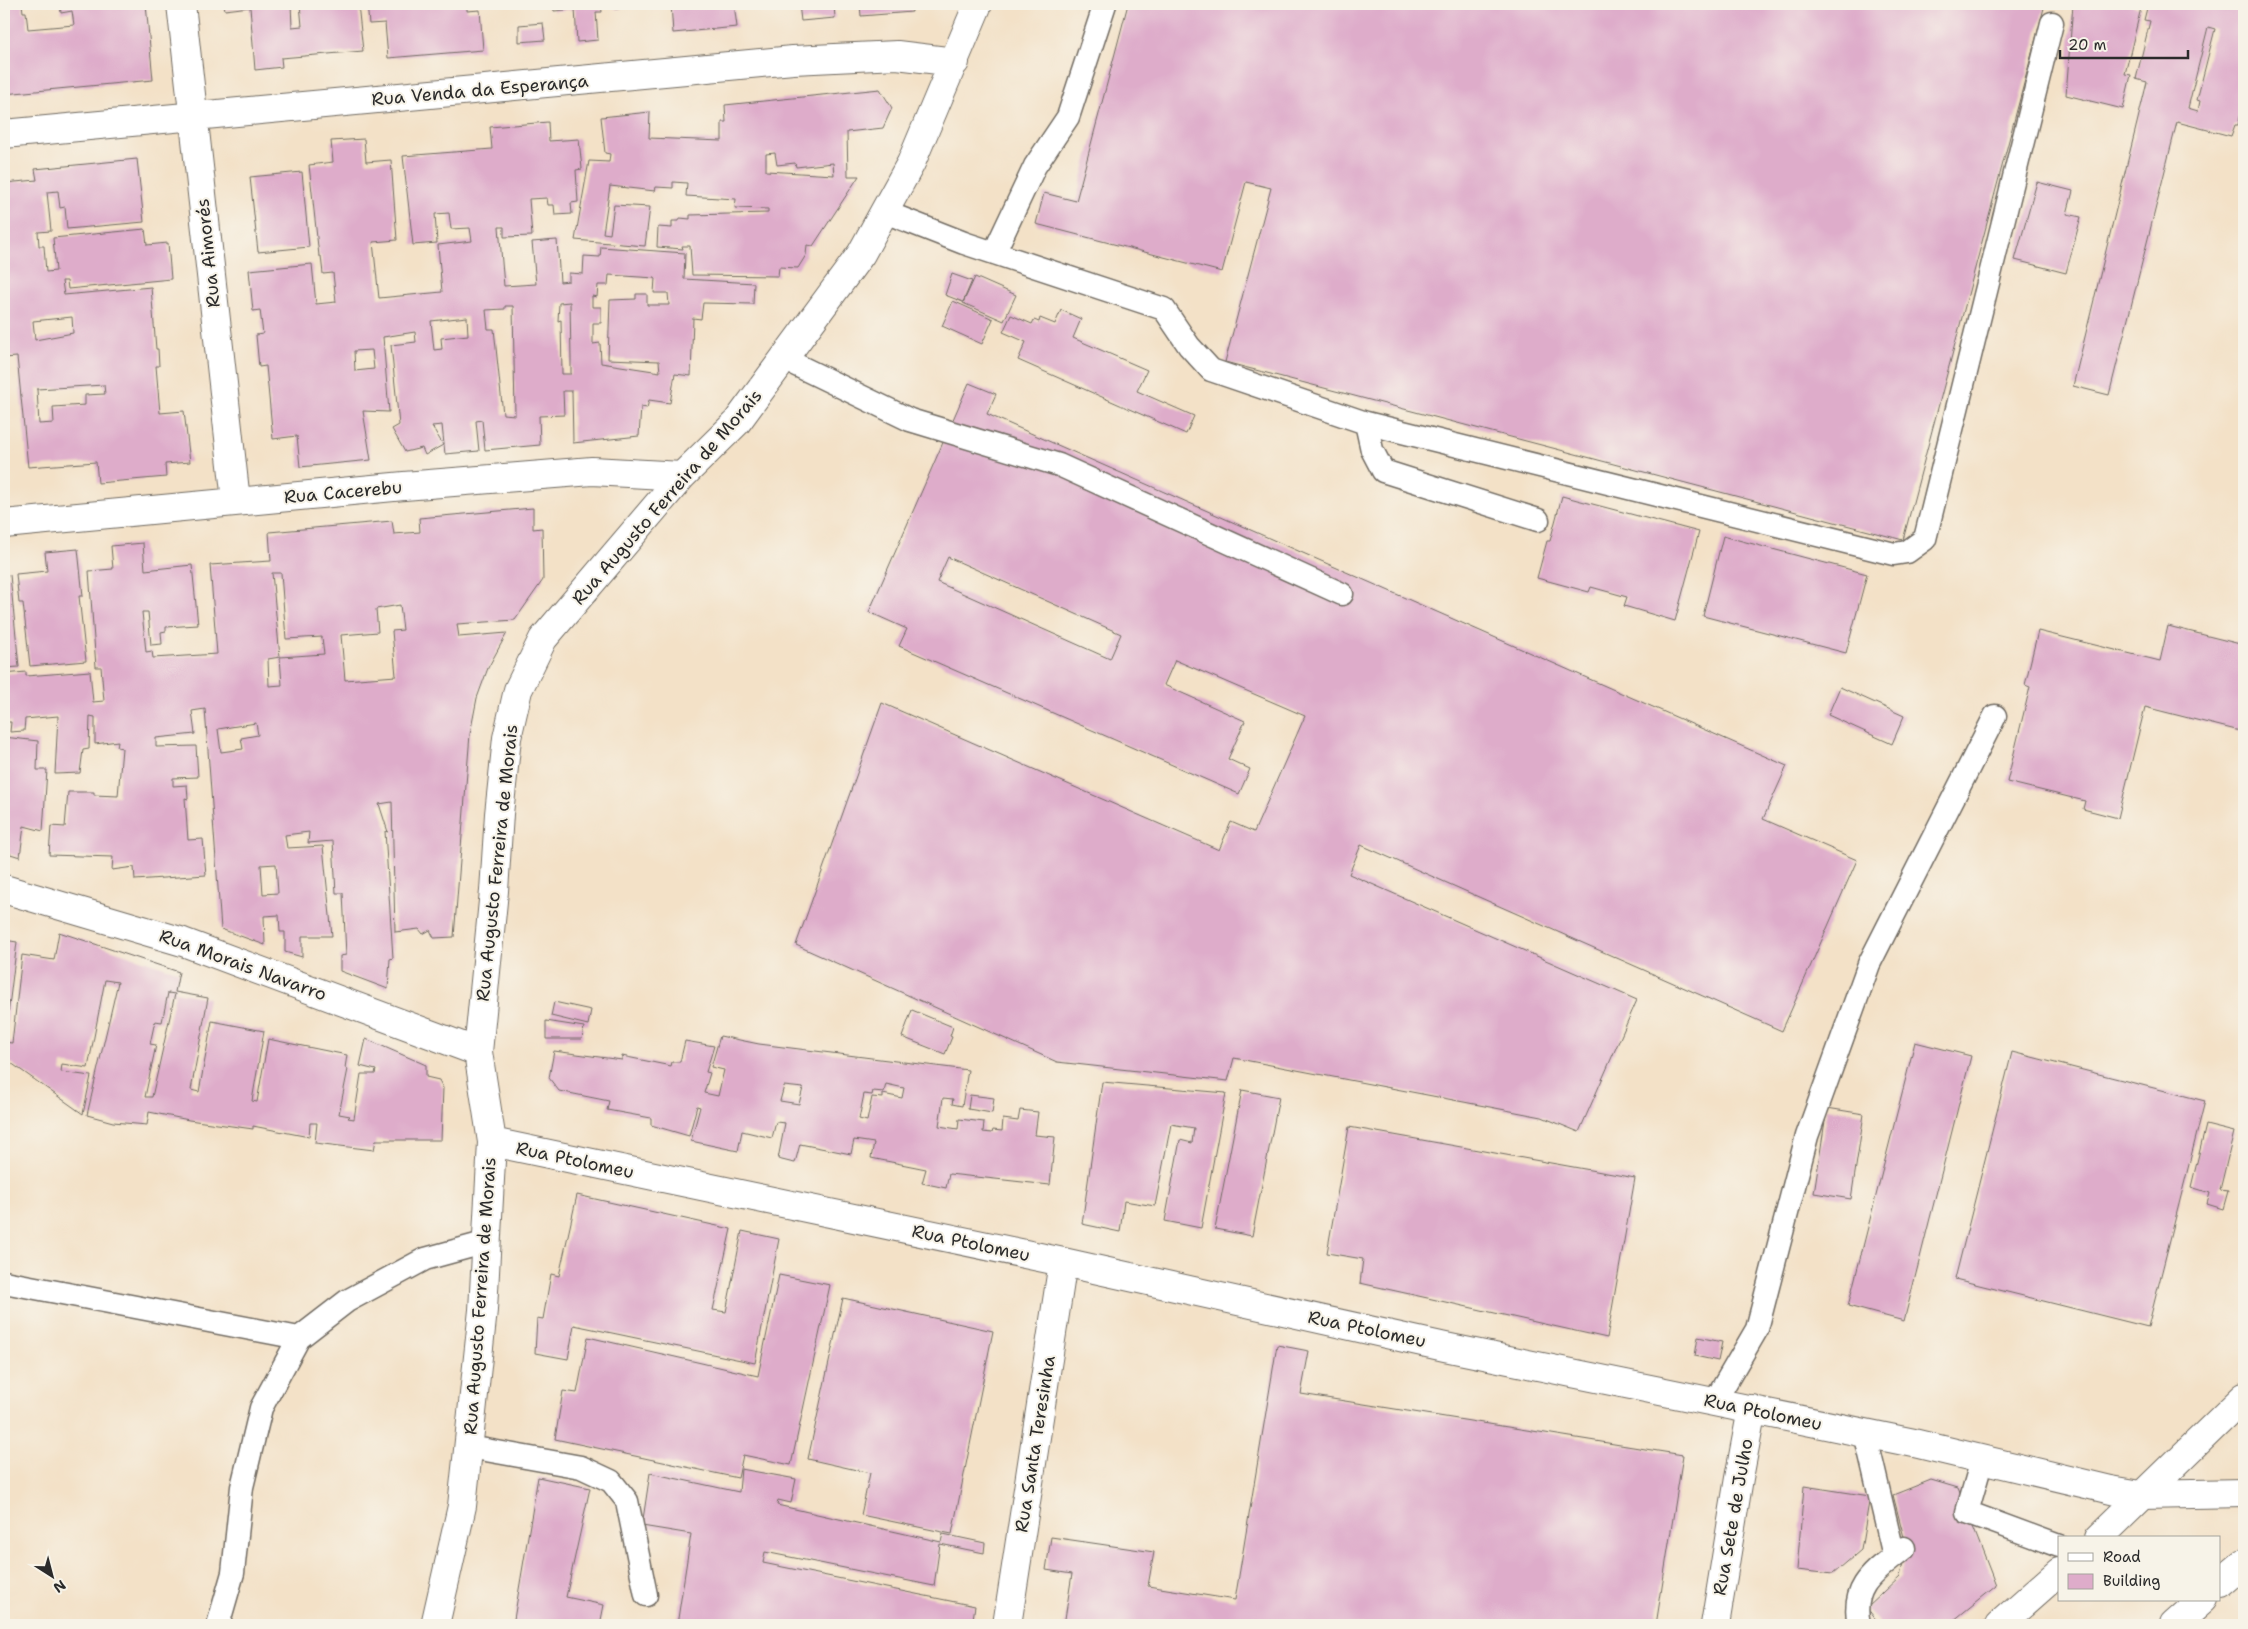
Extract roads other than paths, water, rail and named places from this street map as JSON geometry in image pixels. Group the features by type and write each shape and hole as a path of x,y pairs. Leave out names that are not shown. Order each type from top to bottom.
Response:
{"street":[{"name":"Rua Aimorés","path":"181,4 236,501"},
{"name":"Rua Augusto Ferreira de Morais","path":"435,1625 462,1506 483,1310 492,1142 478,1052 507,738 518,690 543,639 682,476 737,422 861,254 911,164 956,62 978,4"},
{"name":"Rua Venda da Esperança","path":"4,134 793,60 897,55 956,62"},
{"name":"Rua Cacerebu","path":"4,524 236,501 592,471 682,476"},
{"name":"Rua Morais Navarro","path":"4,889 183,942 478,1052"},
{"name":"Rua Ptolomeu","path":"492,1142 1063,1262 1445,1347 1715,1401 2141,1495 2244,1493"},
{"name":"Rua Santa Teresinha","path":"1007,1625 1063,1262"},
{"path":"2101,1536 2244,1397"},
{"name":"Rua Sete de Julho","path":"1715,1625 1752,1410"},
{"path":"2220,1583 2244,1563"},
{"path":"1999,1625 2058,1573"},
{"path":"2174,1625 2200,1602"}],"lane":[{"path":"994,253 1035,166 1068,117 1105,4"},
{"path":"884,212 964,243 1164,309 1189,346 1211,370 1366,423 1894,554 1907,552 1924,539 2052,23"},
{"path":"784,359 910,420 1059,465 1342,594"},
{"path":"1366,423 1372,450 1383,471 1538,520"},
{"path":"1715,1401 1757,1329 1807,1136 1869,964 1995,716"},
{"path":"218,1625 233,1573 242,1487 261,1408 299,1338 347,1301 425,1259 487,1242"},
{"path":"4,1282 299,1338"},
{"path":"1858,1625 1855,1608 1860,1590 1876,1571 1899,1552 1864,1434"},
{"path":"469,1447 582,1467 610,1481 627,1501 646,1595"},
{"path":"1982,1460 1967,1512 2058,1546"}]}
